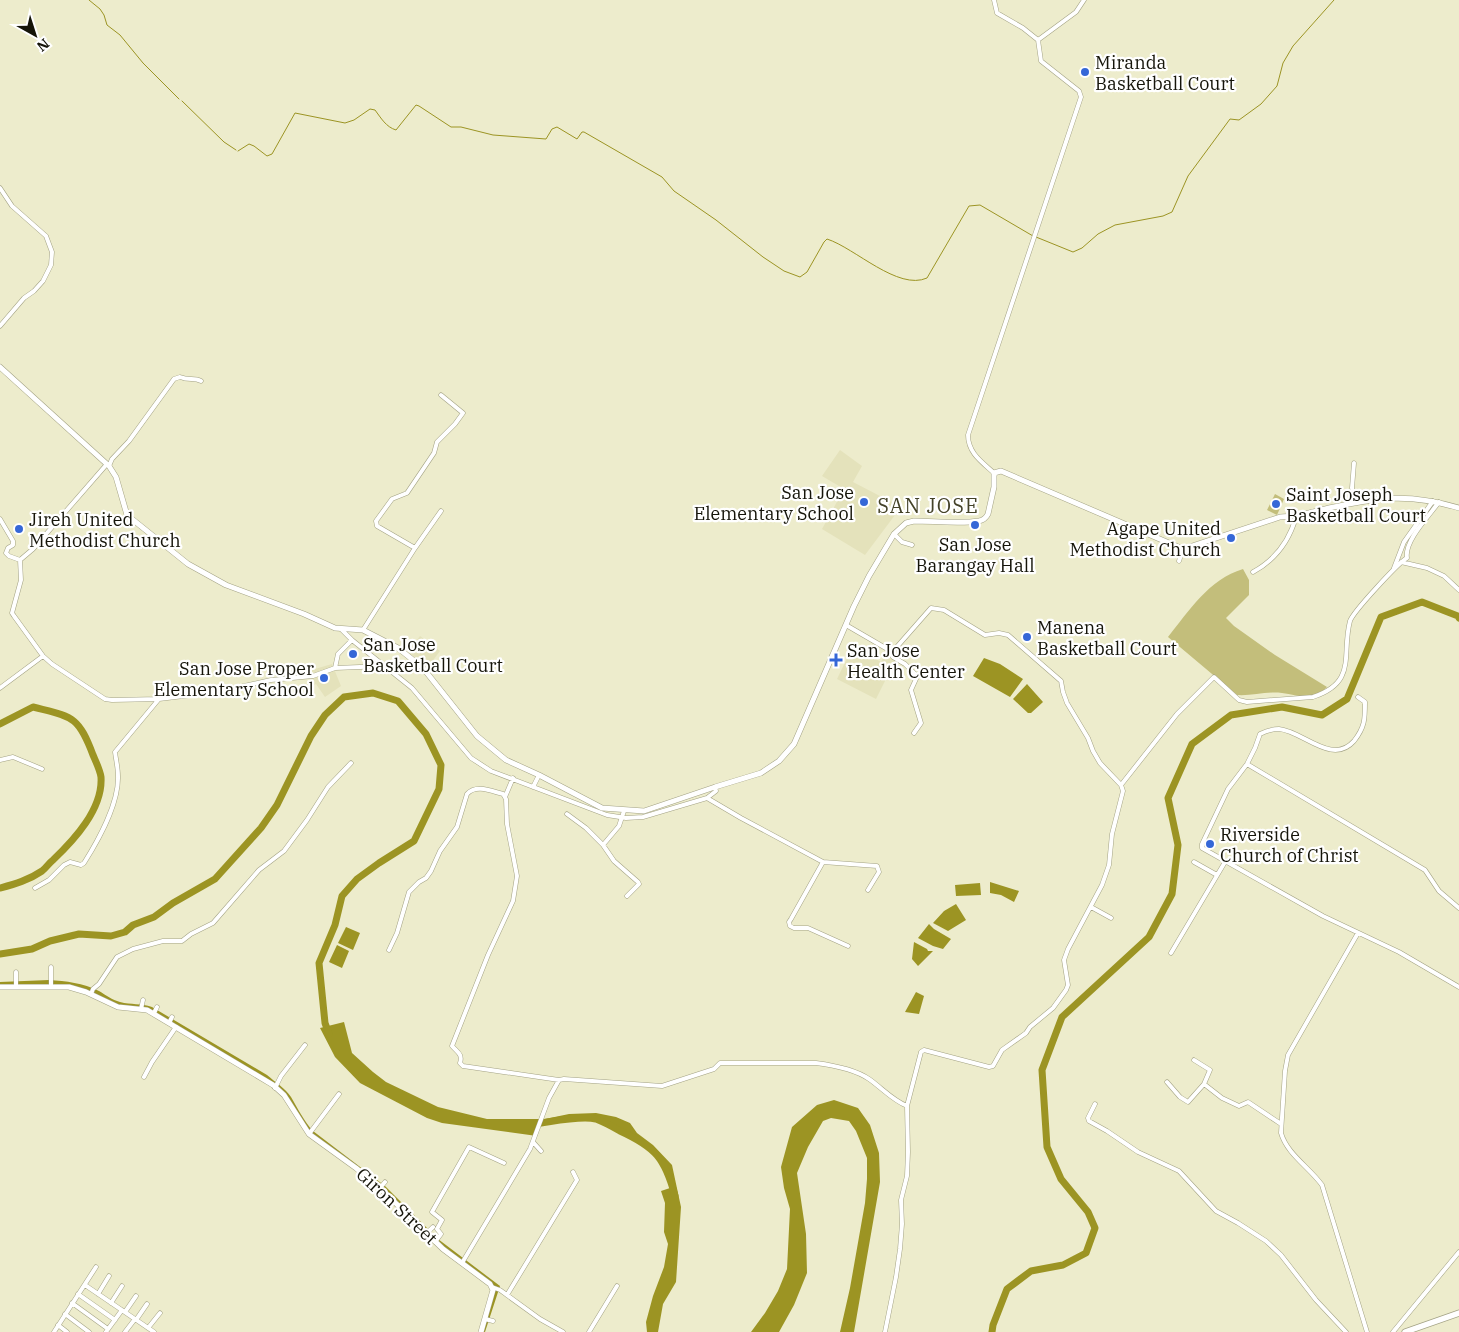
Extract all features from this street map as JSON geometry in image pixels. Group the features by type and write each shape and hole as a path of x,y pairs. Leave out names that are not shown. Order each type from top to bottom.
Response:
{"main road":[{"path":"1405,1332 1459,1313"}],"street":[{"path":"341,629 363,630 398,648 423,668 477,736 488,746 506,760 602,808 644,811 761,773 779,761 794,744 869,576 894,534 906,523 914,521 981,521 988,514 994,486 994,474 973,452 968,444 968,435 1081,97 1079,91 1041,61 1038,40 1023,28 997,14 994,0"},
{"path":"1038,40 1076,12 1084,0"},
{"path":"0,188 12,206 46,236 52,252 51,266 43,281 24,298 0,326"},
{"path":"0,367 108,465 116,477 127,515 188,564 226,585 341,629 412,688 471,758 491,771 607,815 622,818 643,817 707,798 714,794 716,791 715,787"},
{"path":"20,560 33,549 129,441 174,379 180,377 187,380 201,380"},
{"path":"414,548 377,526 376,521 392,499 407,493 434,453 437,442 456,424 463,413 441,396"},
{"path":"1354,462 1352,488 1356,502"},
{"path":"994,474 1001,471 1183,549 1280,517 1296,517 1356,502 1390,497 1408,497 1440,502 1459,508"},
{"path":"1391,574 1404,542 1433,501"},
{"path":"1121,784 1177,714 1214,678 1239,700 1247,702 1313,697 1336,684 1346,668 1350,619 1400,562 1407,558 1406,552 1411,541 1440,502"},
{"path":"363,630 414,548 441,511"},
{"path":"1253,572 1272,560 1281,550 1293,528 1296,517"},
{"path":"0,519 14,541 6,553 20,560"},
{"path":"894,534 902,542 912,545"},
{"path":"1179,561 1183,549"},
{"path":"20,560 21,580 12,613 43,656 105,699 159,700 217,692 288,677 312,676 335,668 384,666"},
{"path":"1400,562 1426,568 1444,576 1459,590"},
{"path":"885,1332 896,1277 902,1200 907,1176 908,1106 921,1052 924,1050 989,1067 993,1066 1002,1050 1026,1033 1030,1027 1053,1008 1068,985 1064,960 1068,949 1102,885 1110,865 1112,834 1123,792 1121,784 1096,757 1063,692 1061,680 1008,635 985,635 944,610 931,608 895,649 889,650"},
{"path":"846,625 889,650 893,657 905,664 916,676 911,690 921,723 914,733"},
{"path":"335,668 338,654 352,640"},
{"path":"0,688 43,656"},
{"path":"1358,697 1365,701 1366,714 1363,729 1348,747 1332,749 1279,729 1267,730 1260,734 1247,764 1228,790 1202,844 1204,850 1323,916 1399,952 1459,987"},
{"path":"35,888 49,880 64,865 70,862 84,864 104,826 116,796 118,776 115,752 159,700"},
{"path":"0,760 12,757 42,769"},
{"path":"92,992 100,984 117,957 133,949 163,941 182,941 191,934 213,923 259,870 284,851 308,820 328,787 351,763"},
{"path":"1247,764 1425,870 1439,891 1459,908"},
{"path":"533,787 539,775"},
{"path":"513,778 505,797 507,824 517,876 513,901 488,955 452,1046 461,1056 460,1063 463,1066 559,1080 662,1086 714,1069 720,1064 831,1065 867,1078 896,1102 908,1106"},
{"path":"389,950 397,933 409,892 418,882 426,878 431,871 440,851 457,827 467,794 471,790 478,788 503,794 505,797"},
{"path":"707,798 824,862 877,866 879,872 868,890"},
{"path":"603,845 619,826 624,810"},
{"path":"568,814 586,828 603,845 614,861 639,883 626,896"},
{"path":"824,862 791,918 790,926 794,928 808,928 848,946"},
{"path":"1194,862 1217,875"},
{"path":"1171,953 1225,862"},
{"path":"1091,906 1111,918"},
{"path":"1358,932 1288,1055 1285,1071 1281,1133 1283,1142 1289,1150 1314,1173 1322,1185 1368,1332"},
{"path":"51,967 51,986"},
{"path":"16,972 16,985"},
{"name":"Giron Street","path":"3,985 44,984 51,986 64,984 92,992 118,1007 139,1005 170,1020 176,1027 276,1086 288,1098 310,1132 355,1164 417,1220 428,1233 496,1288"},
{"path":"154,1013 157,1007"},
{"path":"144,1077 176,1027"},
{"path":"276,1086 281,1076 304,1045"},
{"path":"1167,1082 1180,1097 1188,1102 1191,1101 1204,1084 1210,1070 1194,1060"},
{"path":"463,1261 536,1137 549,1098 559,1080"},
{"path":"1204,1084 1222,1098 1239,1106 1248,1102 1281,1124"},
{"path":"310,1132 340,1094"},
{"path":"1095,1104 1088,1118 1089,1121 1107,1130 1138,1152 1179,1171 1216,1211 1266,1241 1281,1255 1316,1300 1346,1332"},
{"path":"533,1142 541,1151"},
{"path":"436,1240 441,1234 437,1229 442,1220 432,1212 469,1148 504,1163"},
{"path":"365,1175 369,1170"},
{"path":"507,1295 577,1180 573,1172"},
{"path":"372,1180 376,1175"},
{"path":"380,1187 385,1182"},
{"path":"428,1233 433,1227"},
{"path":"1393,1332 1459,1252"},
{"path":"54,1332 96,1267"},
{"path":"98,1294 109,1276"},
{"path":"85,1285 154,1332"},
{"path":"111,1303 122,1286"},
{"path":"589,1332 617,1286"},
{"path":"481,1332 488,1319 492,1295 496,1288 540,1319 563,1332"},
{"path":"78,1294 115,1320"},
{"path":"72,1304 107,1331 136,1296"},
{"path":"125,1332 147,1304"},
{"path":"144,1332 160,1313"},
{"path":"65,1314 89,1332"},
{"path":"58,1325 67,1332"}],"shaded area":[{"name":"San Jose Elementary School","path":"840,450 862,466 853,482 901,507 865,555 822,529 844,489 822,476"},
{"name":"Saint Joseph Basketball Court","path":"1275,494 1284,499 1277,515 1267,510"},
{"path":"1243,569 1249,580 1249,595 1226,618 1234,626 1275,655 1327,687 1322,692 1306,697 1276,693 1237,695 1168,637 1210,588 1220,580"},
{"path":"420,636 440,651 428,667 408,652"},
{"path":"853,646 881,662 885,654 896,659 876,699 837,679"},
{"path":"984,658 1000,664 1023,679 1010,697 973,676"},
{"name":"San Jose Proper Elementary School","path":"332,664 341,686 325,697 316,684 314,685 308,671"},
{"path":"1027,684 1043,702 1031,713 1028,713 1013,699"},
{"path":"990,882 1019,891 1014,902 1001,895 990,893"},
{"path":"980,883 981,895 956,896 955,885"},
{"path":"956,904 966,920 948,931 933,923 944,911"},
{"path":"929,924 951,939 943,949 918,938"},
{"path":"346,927 360,933 353,950 338,943"},
{"path":"914,942 928,951 933,951 918,966 912,959"},
{"path":"337,945 349,951 342,968 329,962"},
{"path":"49,980 81,984 93,988 117,1001 152,1007 267,1075 280,1085 291,1097 313,1131 385,1186 438,1239 500,1286 485,1332 483,1332 495,1291 412,1217 311,1134 285,1095 153,1011 118,1006 82,989 0,986 0,982"},
{"path":"916,992 924,996 919,1014 905,1012"},
{"path":"344,1022 352,1053 373,1072 386,1082 438,1107 487,1119 545,1119 569,1114 596,1113 616,1117 630,1123 637,1133 653,1145 672,1165 681,1207 676,1282 663,1304 658,1332 647,1332 646,1322 664,1267 668,1244 664,1232 665,1203 661,1191 673,1187 663,1162 654,1150 617,1128 590,1118 567,1119 538,1124 537,1136 442,1123 427,1118 360,1083 335,1057 320,1028"},
{"path":"834,1100 858,1108 870,1125 879,1153 880,1182 854,1332 840,1332 865,1203 867,1158 856,1131 849,1121 831,1118 823,1121 808,1147 797,1173 806,1234 807,1273 794,1305 779,1332 751,1332 778,1291 787,1269 790,1209 781,1167 792,1127 817,1105"}],"waterway":[{"path":"89,0 100,9 107,25 120,35 143,63 179,99"},
{"path":"1036,237 1073,252 1082,248 1098,234 1115,225 1163,216 1172,212 1188,176 1230,119 1239,120 1261,104 1277,86 1283,63 1293,46 1334,0"},
{"path":"182,101 224,142 236,150"},
{"path":"238,151 249,144 267,156 272,154 295,113 345,123 354,120 370,109 375,110 392,129 396,130 416,105 451,127 461,127 493,135 546,139 552,129 557,127 577,139 584,132 662,177 674,191 716,220 763,257 784,271 800,277 807,272 827,239 890,274 903,279 916,280 927,278 969,206 980,205 1033,236"},
{"path":"992,1332 1007,1289 1031,1271 1063,1265 1086,1253 1095,1228 1088,1212 1061,1179 1047,1147 1042,1070 1062,1017 1149,937 1172,894 1178,845 1168,798 1192,744 1231,715 1282,707 1322,715 1347,699 1381,617 1422,602 1459,618"},
{"path":"0,954 32,949 50,941 79,934 111,936 125,932 133,925 154,917 173,903 215,879 261,828 277,805 311,736 325,715 344,697 373,693 398,701 426,734 441,765 439,789 414,841 357,879 342,896 335,925 319,963 325,1023 329,1034"},
{"path":"0,724 33,707 65,716 78,725 83,732 101,777 97,801 92,812 70,843 42,871 27,879 0,888"},
{"path":"534,1124 565,1119 589,1118 608,1125 642,1143 657,1155 667,1172 675,1196"}],"place":[{"name":"Miranda Basketball Court","path":"1085,72"},
{"name":"San Jose Elementary School","path":"864,502"},
{"name":"Saint Joseph Basketball Court","path":"1276,504"},
{"name":"San Jose Barangay Hall","path":"975,525"},
{"name":"Jireh United Methodist Church","path":"19,529"},
{"name":"Agape United Methodist Church","path":"1231,538"},
{"name":"Manena Basketball Court","path":"1027,637"},
{"name":"San Jose Basketball Court","path":"353,654"},
{"name":"San Jose Health Center","path":"836,660"},
{"name":"San Jose Proper Elementary School","path":"324,678"},
{"name":"Riverside Church of Christ","path":"1210,844"}],"district":[{"name":"SAN JOSE","path":"928,505"}]}
